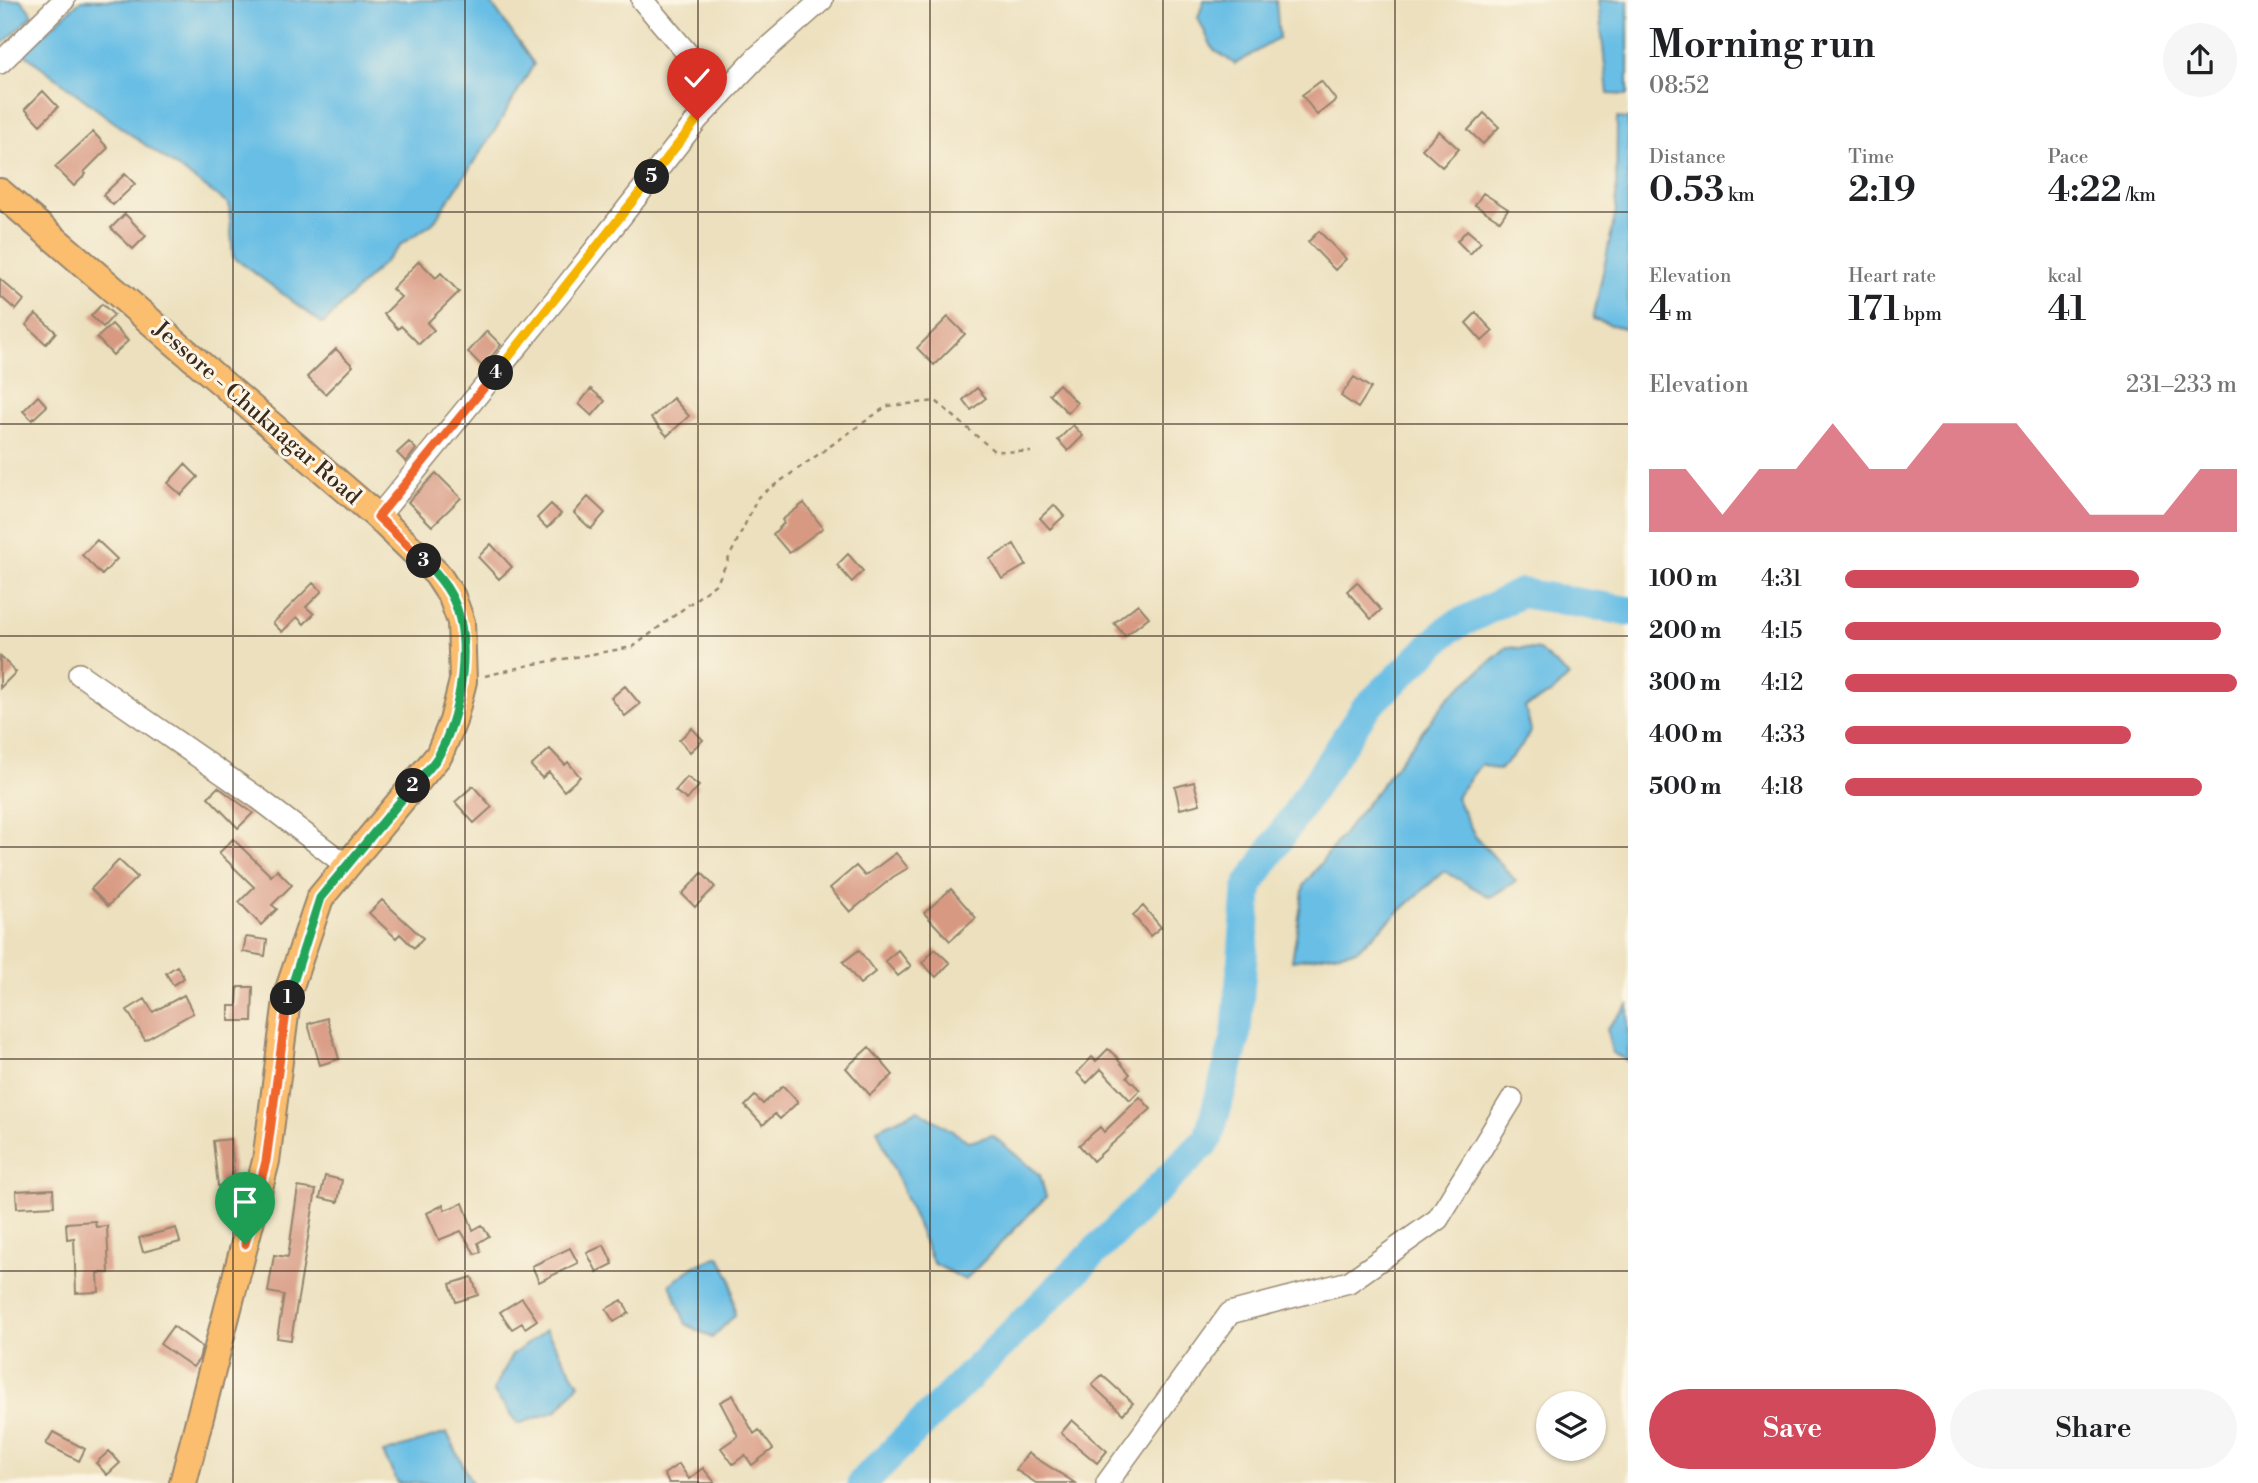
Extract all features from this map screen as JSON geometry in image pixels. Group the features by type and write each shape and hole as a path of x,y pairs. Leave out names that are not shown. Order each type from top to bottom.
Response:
{"main road":[{"name":"Jessore - Chuknagar Road","path":"0,192 378,517 437,574 452,597 461,622 463,681 453,721 439,755 320,898 288,992 266,1161 183,1483"}],"street":[{"path":"0,63 64,0"},
{"path":"642,0 722,94"},
{"path":"378,517 564,289 697,120 757,57 822,0"},
{"path":"79,674 258,798 347,866"},
{"path":"1107,1483 1230,1313 1349,1282 1438,1219 1512,1099"}],"path":[{"path":"463,681 534,664 633,647 717,583 758,497 887,406 936,401 993,451 1031,452"}],"water":[{"path":"0,0 21,0 33,15 0,46"},
{"path":"81,0 489,0 534,64 494,132 433,223 402,244 323,324 233,257 229,204 127,132 23,53"},
{"path":"1204,0 1276,0 1279,38 1235,64 1213,49 1198,18"},
{"path":"1598,0 1628,0 1628,95 1608,94"},
{"path":"1617,118 1628,119 1628,330 1593,319 1616,211"},
{"path":"1507,647 1539,650 1569,676 1552,693 1525,707 1531,730 1522,746 1499,770 1481,764 1456,797 1475,836 1516,881 1490,897 1444,871 1357,950 1292,961 1304,885 1449,697"},
{"path":"1628,1005 1628,1061 1612,1053 1607,1028"},
{"path":"918,1110 970,1142 992,1135 1040,1175 1046,1197 965,1280 933,1263 877,1129"},
{"path":"719,1256 731,1279 735,1315 712,1338 686,1324 670,1284 695,1266"},
{"path":"546,1330 579,1384 557,1411 518,1424 493,1391 512,1355"},
{"path":"447,1433 472,1483 398,1483 383,1453"}],"building":[{"path":"1321,81 1336,100 1317,115 1302,95"},
{"path":"43,91 58,107 40,125 25,109"},
{"path":"1484,113 1499,127 1483,144 1468,130"},
{"path":"1439,131 1459,149 1442,167 1422,149"},
{"path":"93,132 108,148 74,186 55,167"},
{"path":"125,174 135,184 113,205 103,195"},
{"path":"1483,193 1508,209 1500,221 1475,205"},
{"path":"125,214 146,236 133,249 111,228"},
{"path":"1467,230 1481,242 1470,254 1457,241"},
{"path":"1319,231 1346,259 1335,270 1308,242"},
{"path":"419,261 436,278 441,273 459,292 427,323 434,330 419,344 401,326 398,329 384,314 401,297 392,289"},
{"path":"0,279 24,300 16,310 0,296"},
{"path":"102,304 114,315 103,327 91,316"},
{"path":"1476,313 1493,331 1482,341 1466,323"},
{"path":"36,314 56,332 46,344 26,325"},
{"path":"948,317 965,334 934,365 917,348"},
{"path":"112,324 128,341 113,355 97,338"},
{"path":"487,331 501,345 483,367 468,352"},
{"path":"336,349 353,366 325,394 307,377"},
{"path":"1354,377 1371,388 1358,408 1341,396"},
{"path":"1059,384 1077,403 1068,413 1049,394"},
{"path":"977,388 986,398 971,410 963,400"},
{"path":"591,389 605,401 592,416 579,404"},
{"path":"38,396 47,406 32,420 23,411"},
{"path":"673,398 689,416 667,436 651,418"},
{"path":"1073,425 1083,436 1068,451 1058,440"},
{"path":"409,442 416,449 406,462 397,453"},
{"path":"185,464 198,477 181,495 168,483"},
{"path":"436,473 461,498 432,526 408,502"},
{"path":"588,497 605,513 591,529 574,513"},
{"path":"804,503 823,528 789,553 773,534 784,523 782,520"},
{"path":"551,504 561,514 547,528 537,518"},
{"path":"1054,505 1064,516 1050,529 1040,518"},
{"path":"97,540 117,559 102,575 82,555"},
{"path":"491,544 512,567 499,579 478,557"},
{"path":"1014,544 1026,565 1002,579 990,559"},
{"path":"848,554 863,571 852,582 837,565"},
{"path":"1357,582 1381,610 1371,619 1347,591"},
{"path":"313,583 322,591 306,607 314,614 304,624 297,617 282,632 273,623"},
{"path":"1138,604 1149,617 1125,636 1114,623"},
{"path":"0,656 16,672 0,688"},
{"path":"625,686 640,704 625,716 611,698"},
{"path":"692,728 703,740 690,752 679,740"},
{"path":"550,749 565,765 568,762 580,777 564,791 549,772 542,778 531,766"},
{"path":"687,777 699,786 687,800 675,791"},
{"path":"1194,782 1200,804 1180,809 1175,787"},
{"path":"473,786 492,807 474,823 455,802"},
{"path":"218,787 253,813 238,828 208,797"},
{"path":"233,839 271,876 277,870 292,885 272,905 277,909 261,925 239,902 254,887 219,853"},
{"path":"896,853 908,868 850,912 830,888 856,866 865,876"},
{"path":"119,860 137,877 108,906 91,889"},
{"path":"702,873 715,887 695,907 682,894"},
{"path":"951,889 976,918 950,941 924,913"},
{"path":"382,900 423,938 414,948 400,934 396,938 369,913"},
{"path":"1143,906 1161,927 1150,936 1133,915"},
{"path":"246,937 267,940 265,956 243,952"},
{"path":"935,949 950,963 936,977 922,963"},
{"path":"859,950 875,972 860,984 843,962"},
{"path":"898,950 911,966 898,976 885,961"},
{"path":"177,966 184,978 173,985 166,973"},
{"path":"238,987 253,987 252,1021 229,1021 229,1006 237,1006"},
{"path":"184,995 193,1013 145,1040 127,1010 145,999 153,1012"},
{"path":"327,1018 339,1059 320,1065 308,1024"},
{"path":"869,1047 893,1075 870,1095 846,1068"},
{"path":"1108,1049 1119,1059 1130,1074 1127,1077 1140,1090 1130,1100 1101,1069 1087,1083 1077,1073 1092,1057 1096,1061"},
{"path":"783,1086 798,1102 780,1119 775,1114 763,1125 745,1106 755,1096 763,1104"},
{"path":"1140,1097 1151,1109 1093,1161 1079,1145 1100,1127 1104,1132"},
{"path":"231,1139 233,1185 218,1186 213,1141"},
{"path":"325,1176 342,1180 338,1202 320,1198"},
{"path":"298,1187 316,1190 291,1340 277,1338 284,1295 268,1292 274,1255 288,1257"},
{"path":"53,1189 54,1206 17,1208 16,1191"},
{"path":"463,1203 473,1230 482,1225 489,1236 478,1243 481,1252 475,1254 461,1231 439,1240 427,1213 443,1205 445,1210"},
{"path":"95,1221 96,1227 107,1226 109,1273 98,1273 99,1292 76,1293 74,1238 67,1239 66,1223"},
{"path":"176,1228 180,1242 143,1252 139,1238"},
{"path":"604,1245 613,1264 597,1272 587,1253"},
{"path":"570,1248 578,1263 539,1282 532,1266"},
{"path":"472,1277 478,1295 456,1302 450,1284"},
{"path":"522,1298 537,1320 525,1328 522,1323 512,1329 500,1312"},
{"path":"622,1300 629,1313 614,1322 606,1309"},
{"path":"173,1326 202,1347 199,1359 193,1367 160,1344"},
{"path":"1102,1375 1133,1403 1123,1414 1092,1385"},
{"path":"733,1395 754,1434 759,1430 773,1449 752,1465 745,1455 733,1464 721,1448 738,1436 720,1402"},
{"path":"1072,1420 1107,1451 1097,1463 1061,1433"},
{"path":"53,1432 85,1449 79,1461 46,1444"},
{"path":"109,1451 120,1463 107,1475 96,1463"},
{"path":"1028,1453 1075,1483 1036,1483 1016,1470"},
{"path":"679,1464 689,1479 703,1468 715,1483 669,1483 664,1474"}],"waterway":[{"path":"862,1483 1208,1139 1236,1037 1248,886 1365,709 1450,628 1521,593 1628,611"}],"route":[{"path":"245,1244 266,1161 288,992 320,898 439,755 453,721 463,681 461,622 452,597 437,574 378,517 564,289 697,120"}]}
